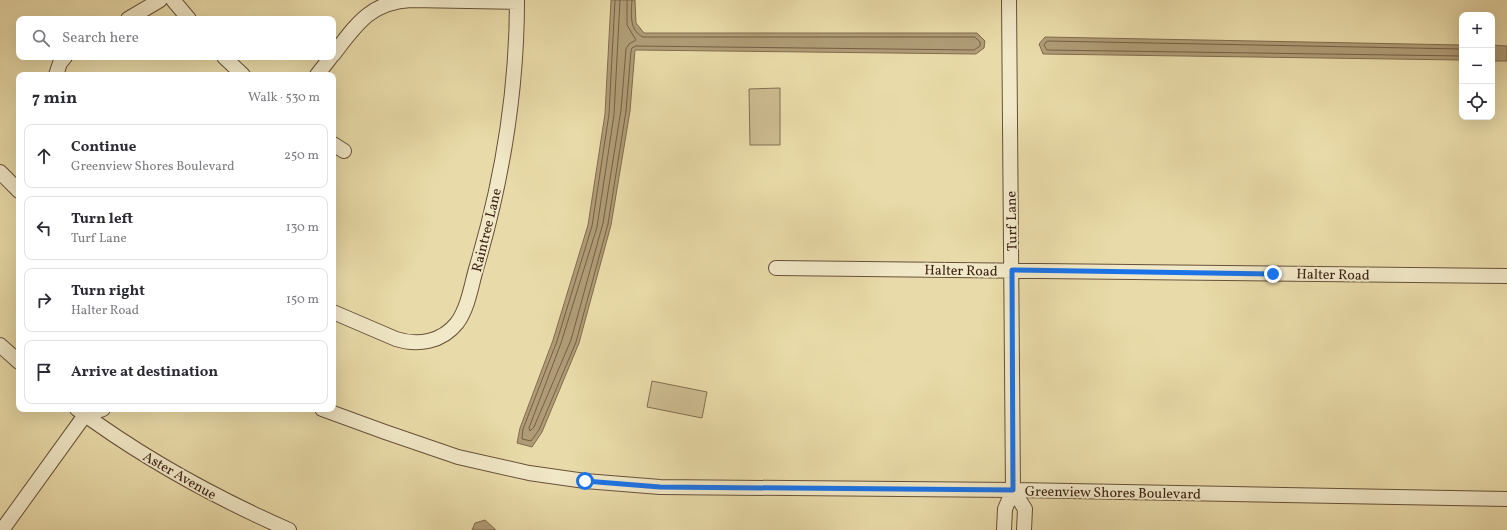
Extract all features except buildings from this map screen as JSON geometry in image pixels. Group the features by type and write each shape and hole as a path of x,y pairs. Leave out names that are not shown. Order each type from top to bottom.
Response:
{"street":[{"path":"133,16 160,0"},
{"path":"173,0 186,16"},
{"path":"336,51 363,18 378,8 394,2 411,0 517,1"},
{"name":"Turf Lane","path":"1004,530 1005,508 1013,490 1009,0"},
{"name":"Raintree Lane","path":"336,313 396,339 405,342 418,343 427,342 443,335 461,316 484,245 501,168 509,117 514,65 517,1"},
{"path":"57,72 62,60"},
{"path":"227,60 240,72"},
{"path":"320,72 329,60"},
{"path":"0,172 16,188"},
{"name":"Halter Road","path":"776,268 1507,276"},
{"path":"0,345 16,359"},
{"path":"2,530 82,412"},
{"name":"Aster Avenue","path":"84,412 128,445 173,472 218,497 289,530"},
{"name":"Greenview Shores Boulevard","path":"330,412 458,457 529,473 585,481 660,487 1013,490 1507,499"},
{"path":"1013,490 1025,509 1024,530"}],"shaded area":[{"path":"780,88 780,145 750,145 749,89"},
{"path":"652,381 707,392 702,418 647,407"}],"water":[{"path":"611,0 635,0 636,23 644,33 977,33 985,41 984,48 976,54 635,50 630,111 611,225 579,343 542,432 532,447 517,443 520,428 553,340 588,225 605,114"},
{"path":"1045,37 1459,45 1459,60 1043,54 1039,44"},
{"path":"1495,45 1507,46 1507,61 1495,61"},
{"path":"485,520 496,530 472,530 475,523"}],"route":[{"path":"585,481 660,487 1013,490 1012,270 1273,274"}]}
